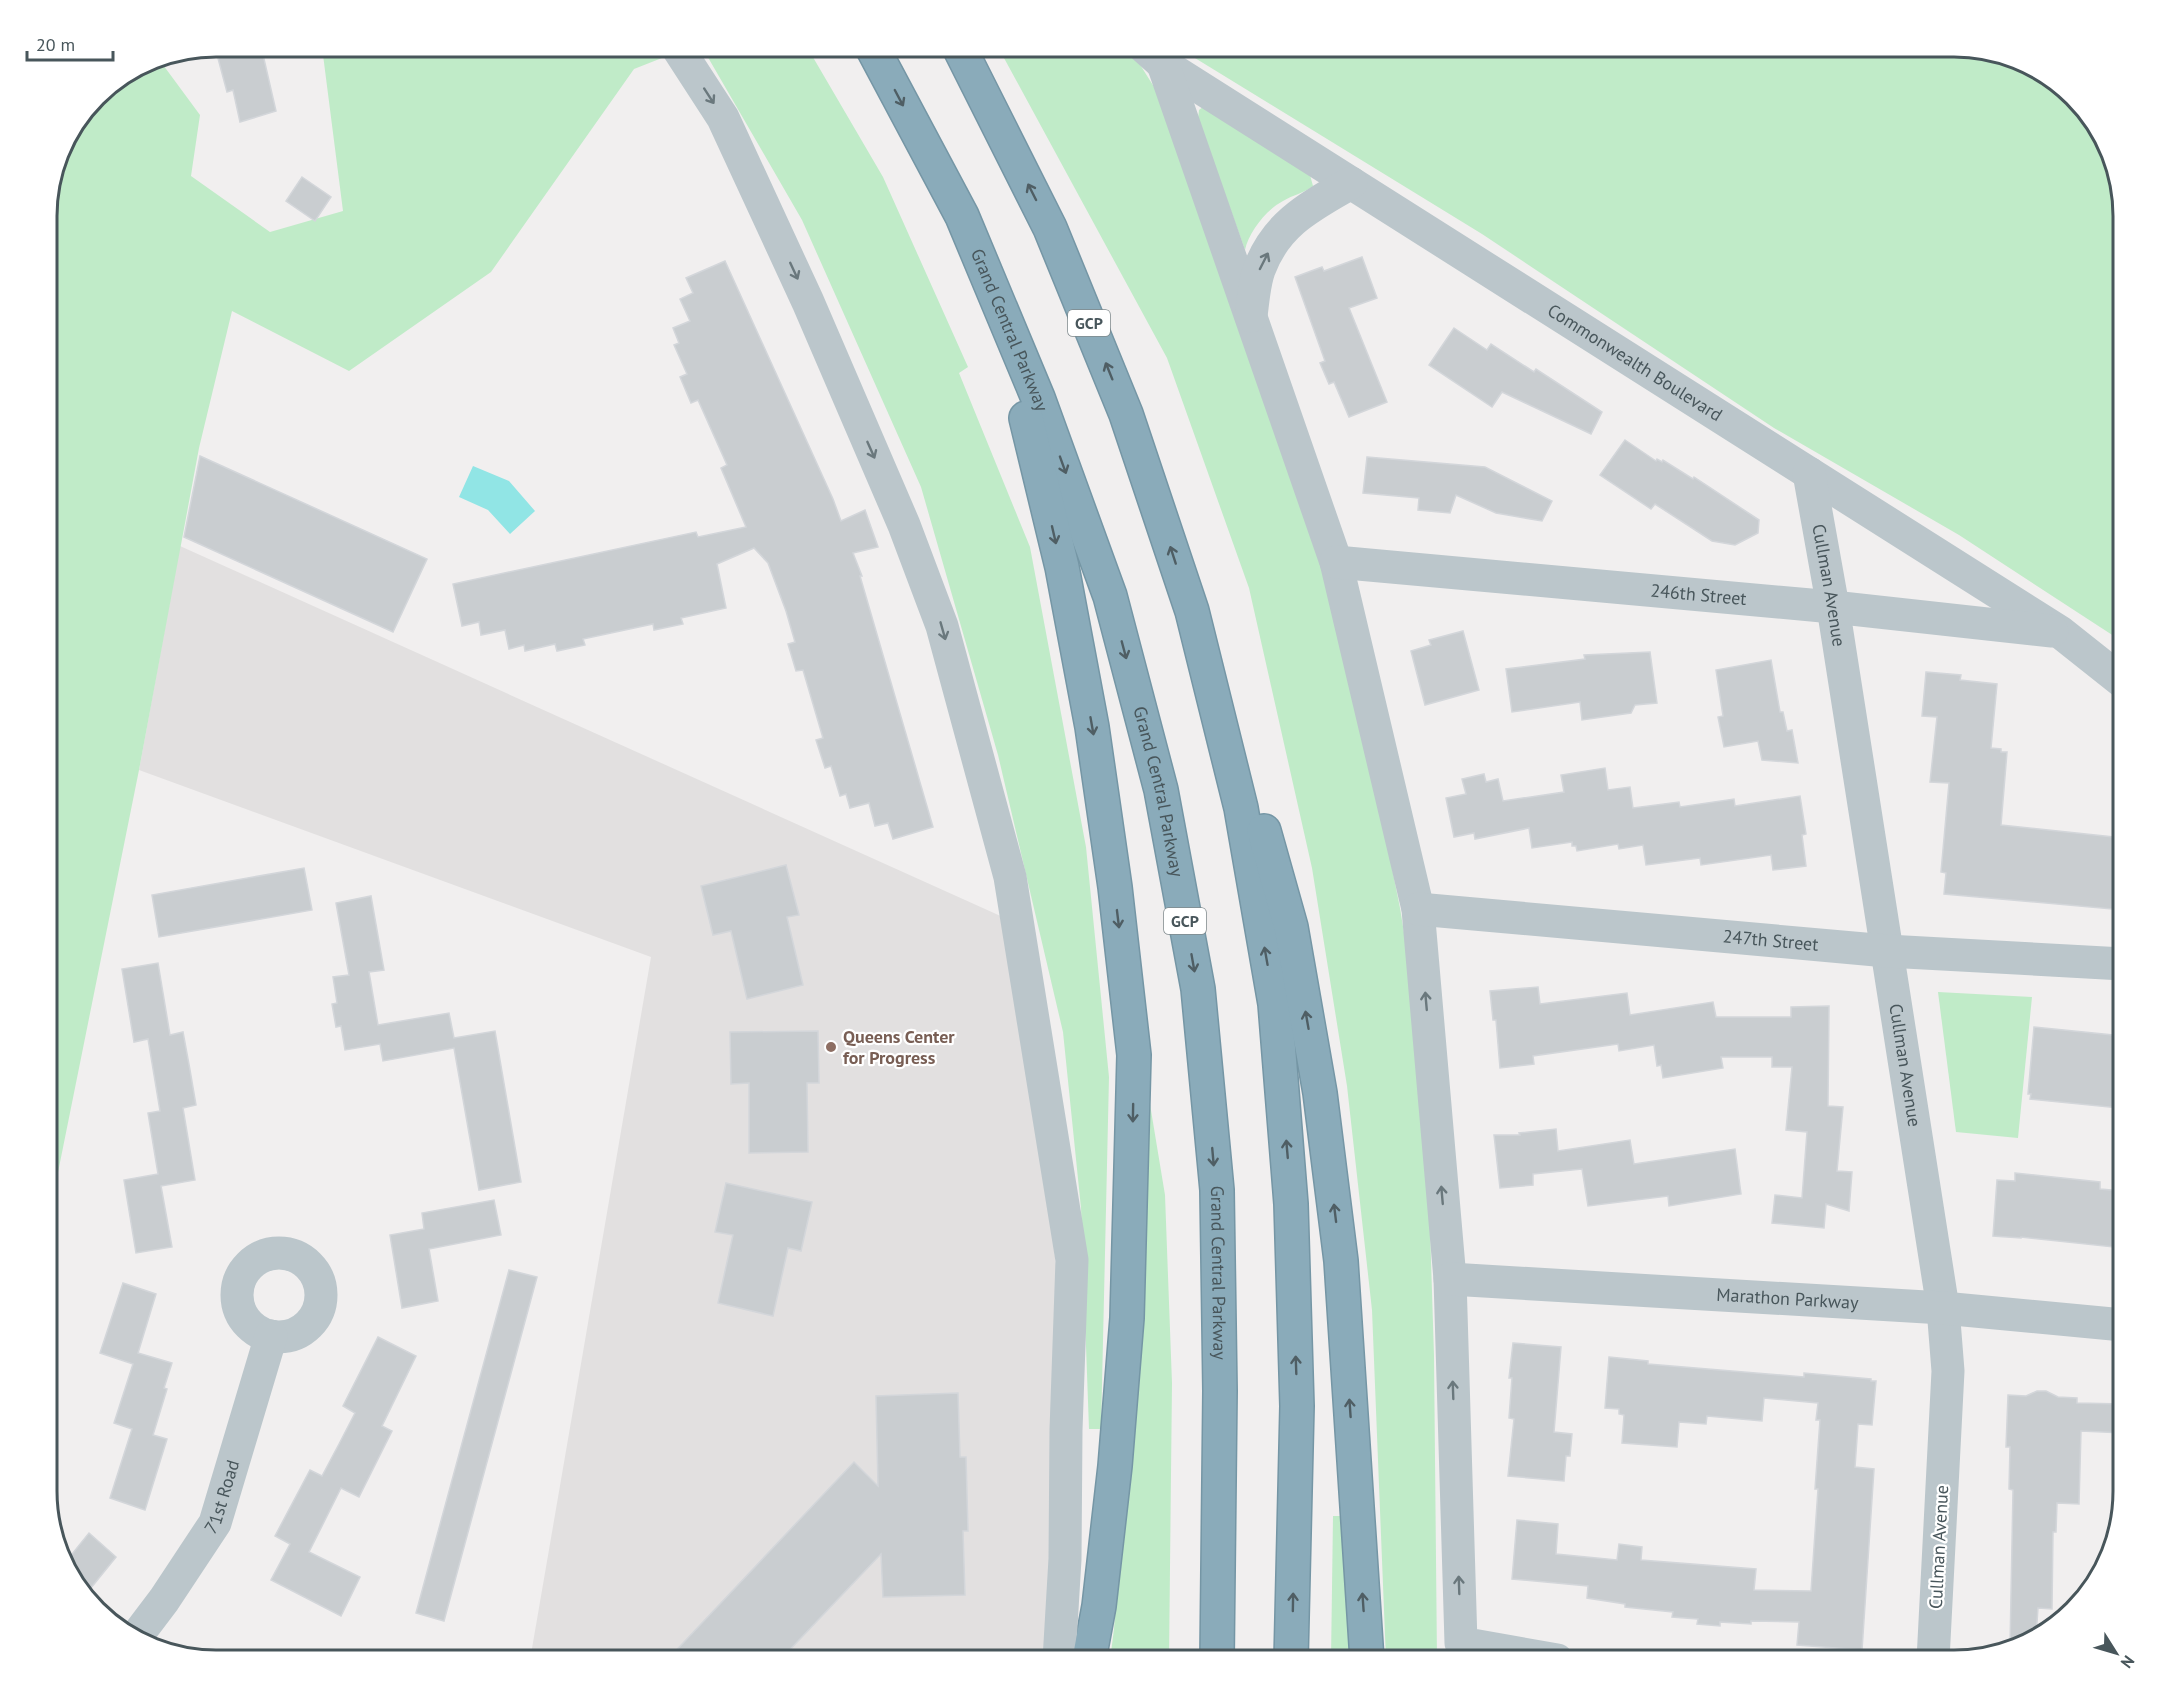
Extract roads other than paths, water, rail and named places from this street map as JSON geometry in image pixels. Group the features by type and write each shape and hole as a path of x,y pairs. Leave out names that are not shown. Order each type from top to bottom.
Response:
{"highway":[{"name":"Grand Central Parkway","path":"878,57 962,216 1038,398 1110,596 1161,790 1198,989 1216,1190 1220,1391 1216,1650"},
{"name":"GCP","path":"964,57 1050,228 1126,414 1192,611 1241,808 1275,1004 1291,1203 1297,1382 1291,1650"},
{"path":"962,216 1024,411 1062,567 1092,727 1115,887 1134,1055 1127,1318 1115,1466 1099,1606 1091,1650"},
{"path":"1192,611 1243,758 1291,927 1320,1093 1341,1261 1366,1650"}],"street":[{"path":"684,57 723,118 808,302 904,525 942,626 1010,878 1072,1260 1066,1430 1065,1559 1060,1650"},
{"path":"1154,57 1336,562 1418,909 1450,1279 1461,1643 1501,1650"},
{"name":"Commonwealth Boulevard","path":"1156,57 2060,632 2113,673"},
{"path":"1250,318 1259,270 1278,233 1299,213 1351,183"},
{"name":"Cullman Avenue","path":"1809,473 1833,607 1943,1308 1948,1371 1934,1650"},
{"name":"246th Street","path":"1336,562 1833,607 2060,632"},
{"name":"247th Street","path":"1418,909 1887,951 2113,962"},
{"name":"Marathon Parkway","path":"1450,1279 1943,1308 2113,1324"},
{"name":"71st Road","path":"141,1631 164,1600 215,1522 271,1336"}],"water":[{"path":"473,466 509,481 535,511 510,534 488,510 459,497"}],"place":[{"name":"Queens Center for Progress","path":"831,1047"}]}
